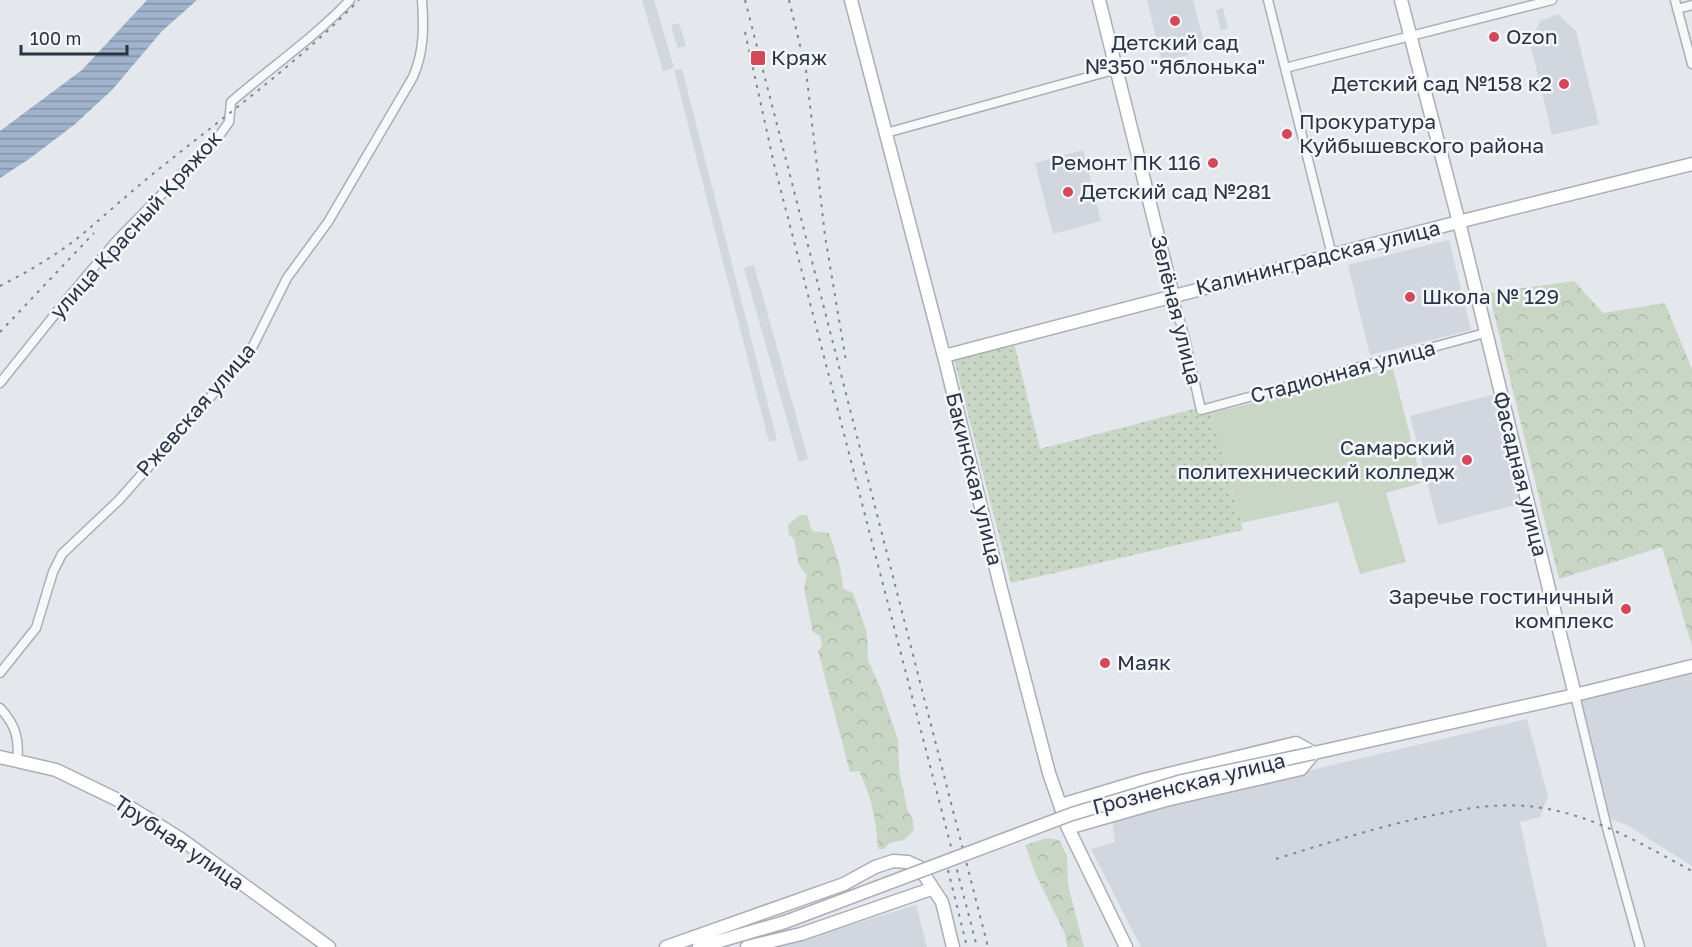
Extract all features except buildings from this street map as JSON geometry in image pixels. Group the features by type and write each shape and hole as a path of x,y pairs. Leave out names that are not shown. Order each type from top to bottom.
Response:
{"main road":[{"name":"Бакинская улица","path":"851,0 1049,773 1068,828 1126,947"},
{"name":"Зелёная улица","path":"1099,0 1173,296"},
{"name":"Фасадная улица","path":"1401,0 1459,222 1575,695"},
{"name":"Калининградская улица","path":"944,356 1692,164"},
{"name":"Грозненская улица","path":"699,947 785,922 1072,814 1182,781 1575,695 1692,666"},
{"path":"1061,805 1143,780 1296,743 1314,753 1301,769 1166,800 1068,828"},
{"name":"Трубная улица","path":"0,757 56,770 128,805 206,857 329,947"},
{"path":"1061,805 1110,815"},
{"path":"666,947 844,884 875,867 893,861 908,862 919,867 931,889 942,902 953,947"},
{"path":"747,947 801,934 931,889"}],"street":[{"name":"улица Красный Кряжок","path":"0,383 117,240 219,136 229,122 231,102 295,51 350,0"},
{"name":"Ржевская улица","path":"0,673 36,628 53,572 62,554 119,500 228,377 258,338 286,278 328,222 413,77 419,61 424,30 422,0"},
{"path":"1268,0 1332,255"},
{"path":"1285,68 1552,0"},
{"path":"1692,5 1676,4 1692,64"},
{"path":"886,132 1118,69"},
{"name":"Зелёная улица","path":"1173,296 1201,410"},
{"name":"Стадионная улица","path":"1201,410 1485,333"},
{"name":"Фасадная улица","path":"1575,695 1607,828 1640,947"},
{"path":"0,708 12,723 17,734 19,747 17,761"}],"shaded area":[{"path":"642,0 654,0 674,68 663,71"},
{"name":"Детский сад №350 \"Яблонька\"","path":"1147,0 1193,0 1204,42 1186,47 1188,55 1162,62"},
{"path":"1223,8 1228,28 1221,30 1216,10"},
{"name":"Детский сад №158 к2","path":"1558,14 1576,31 1599,124 1552,135 1530,43 1540,21"},
{"path":"679,23 686,46 678,48 671,25"},
{"path":"682,69 777,440 769,442 674,70"},
{"name":"Детский сад №281","path":"1083,150 1101,221 1053,234 1035,163"},
{"name":"Школа № 129","path":"1449,240 1471,330 1370,355 1348,265"},
{"path":"754,265 808,459 799,462 744,268"},
{"name":"Самарский политехнический колледж","path":"1495,394 1523,503 1438,525 1410,416"},
{"path":"1692,669 1692,866 1627,825 1609,818 1579,699"},
{"path":"1527,719 1548,797 1540,817 1520,822 1547,947 1141,947 1091,849 1115,842 1112,817"},
{"path":"916,905 927,947 779,947 827,932"}],"green space":[{"path":"1574,281 1603,313 1665,303 1692,369 1692,646 1662,547 1559,579 1489,293"},
{"path":"1014,343 1040,449 1209,405 1243,530 1011,583 954,359"},
{"path":"1393,369 1422,483 1386,493 1406,562 1360,574 1338,502 1241,523 1211,413"},
{"path":"800,515 807,515 812,531 829,533 840,566 843,588 853,593 867,633 868,660 898,740 899,769 914,830 904,840 890,843 883,849 878,849 873,809 859,771 850,772 818,651 822,646 820,636 813,632 804,589 807,576 799,565 794,539 789,535 788,525"},
{"path":"1046,838 1059,840 1067,856 1068,885 1084,947 1067,947 1065,934 1036,875 1025,845"}],"water":[{"path":"147,0 197,0 162,31 112,90 74,125 0,178 0,131 82,70"}],"railway":[{"path":"0,286 65,248 289,65 359,0"},
{"path":"745,0 988,947"},
{"path":"789,0 806,70 825,236 846,361"},
{"path":"745,32 774,164 977,947"},
{"path":"0,332 94,233"},
{"path":"1276,859 1420,818 1466,809 1512,805 1542,808 1582,818 1620,833 1692,871"},
{"path":"948,870 967,947"}],"place":[{"name":"Детский сад №350 \"Яблонька\"","path":"1175,21"},
{"name":"Ozon","path":"1494,37"},
{"name":"Кряж","path":"758,58"},
{"name":"Детский сад №158 к2","path":"1564,84"},
{"name":"Прокуратура Куйбышевского района","path":"1287,134"},
{"name":"Ремонт ПК 116","path":"1213,163"},
{"name":"Детский сад №281","path":"1068,192"},
{"name":"Школа № 129","path":"1410,297"},
{"name":"Самарский политехнический колледж","path":"1467,460"},
{"name":"Заречье гостиничный комплекс","path":"1626,609"},
{"name":"Маяк","path":"1105,663"}]}
